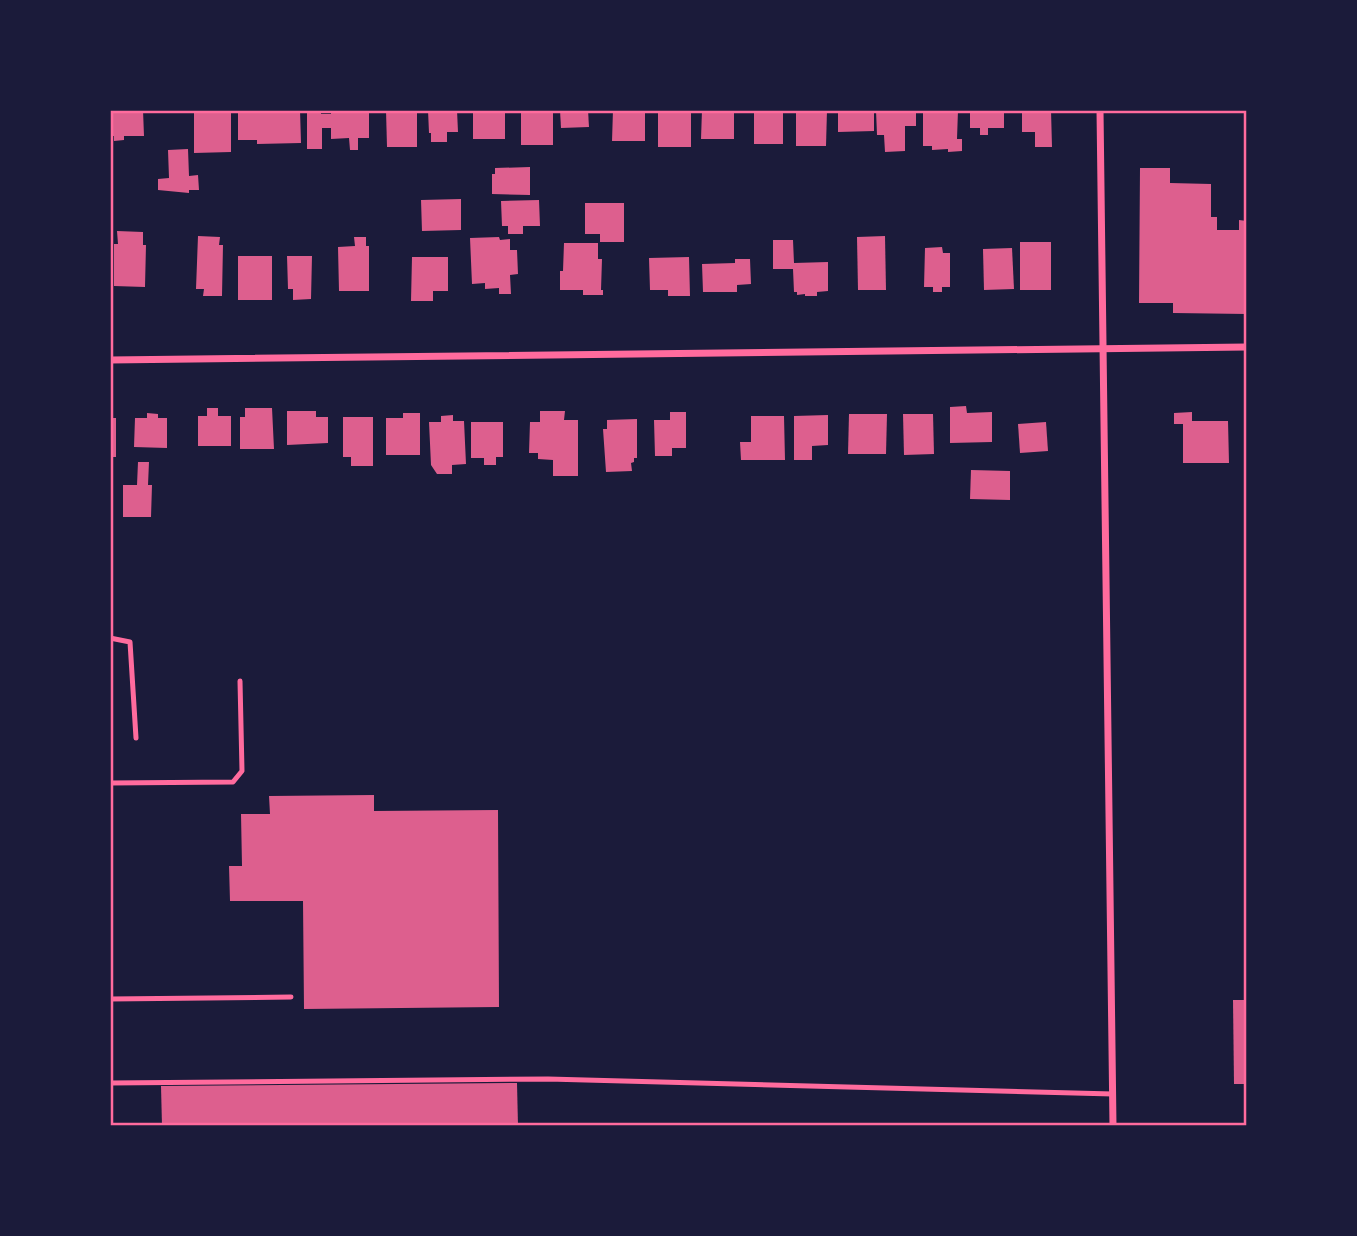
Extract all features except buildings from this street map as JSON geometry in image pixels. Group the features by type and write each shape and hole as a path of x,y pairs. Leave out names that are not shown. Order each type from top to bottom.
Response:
{"street":[{"path":"1100,110 1113,1126"},
{"path":"110,360 1247,347"}],"lane":[{"path":"110,638 130,642 136,738"},
{"path":"110,783 233,782 242,771 240,681"},
{"path":"110,999 291,997"},
{"path":"110,1083 548,1079 1113,1094"}]}
